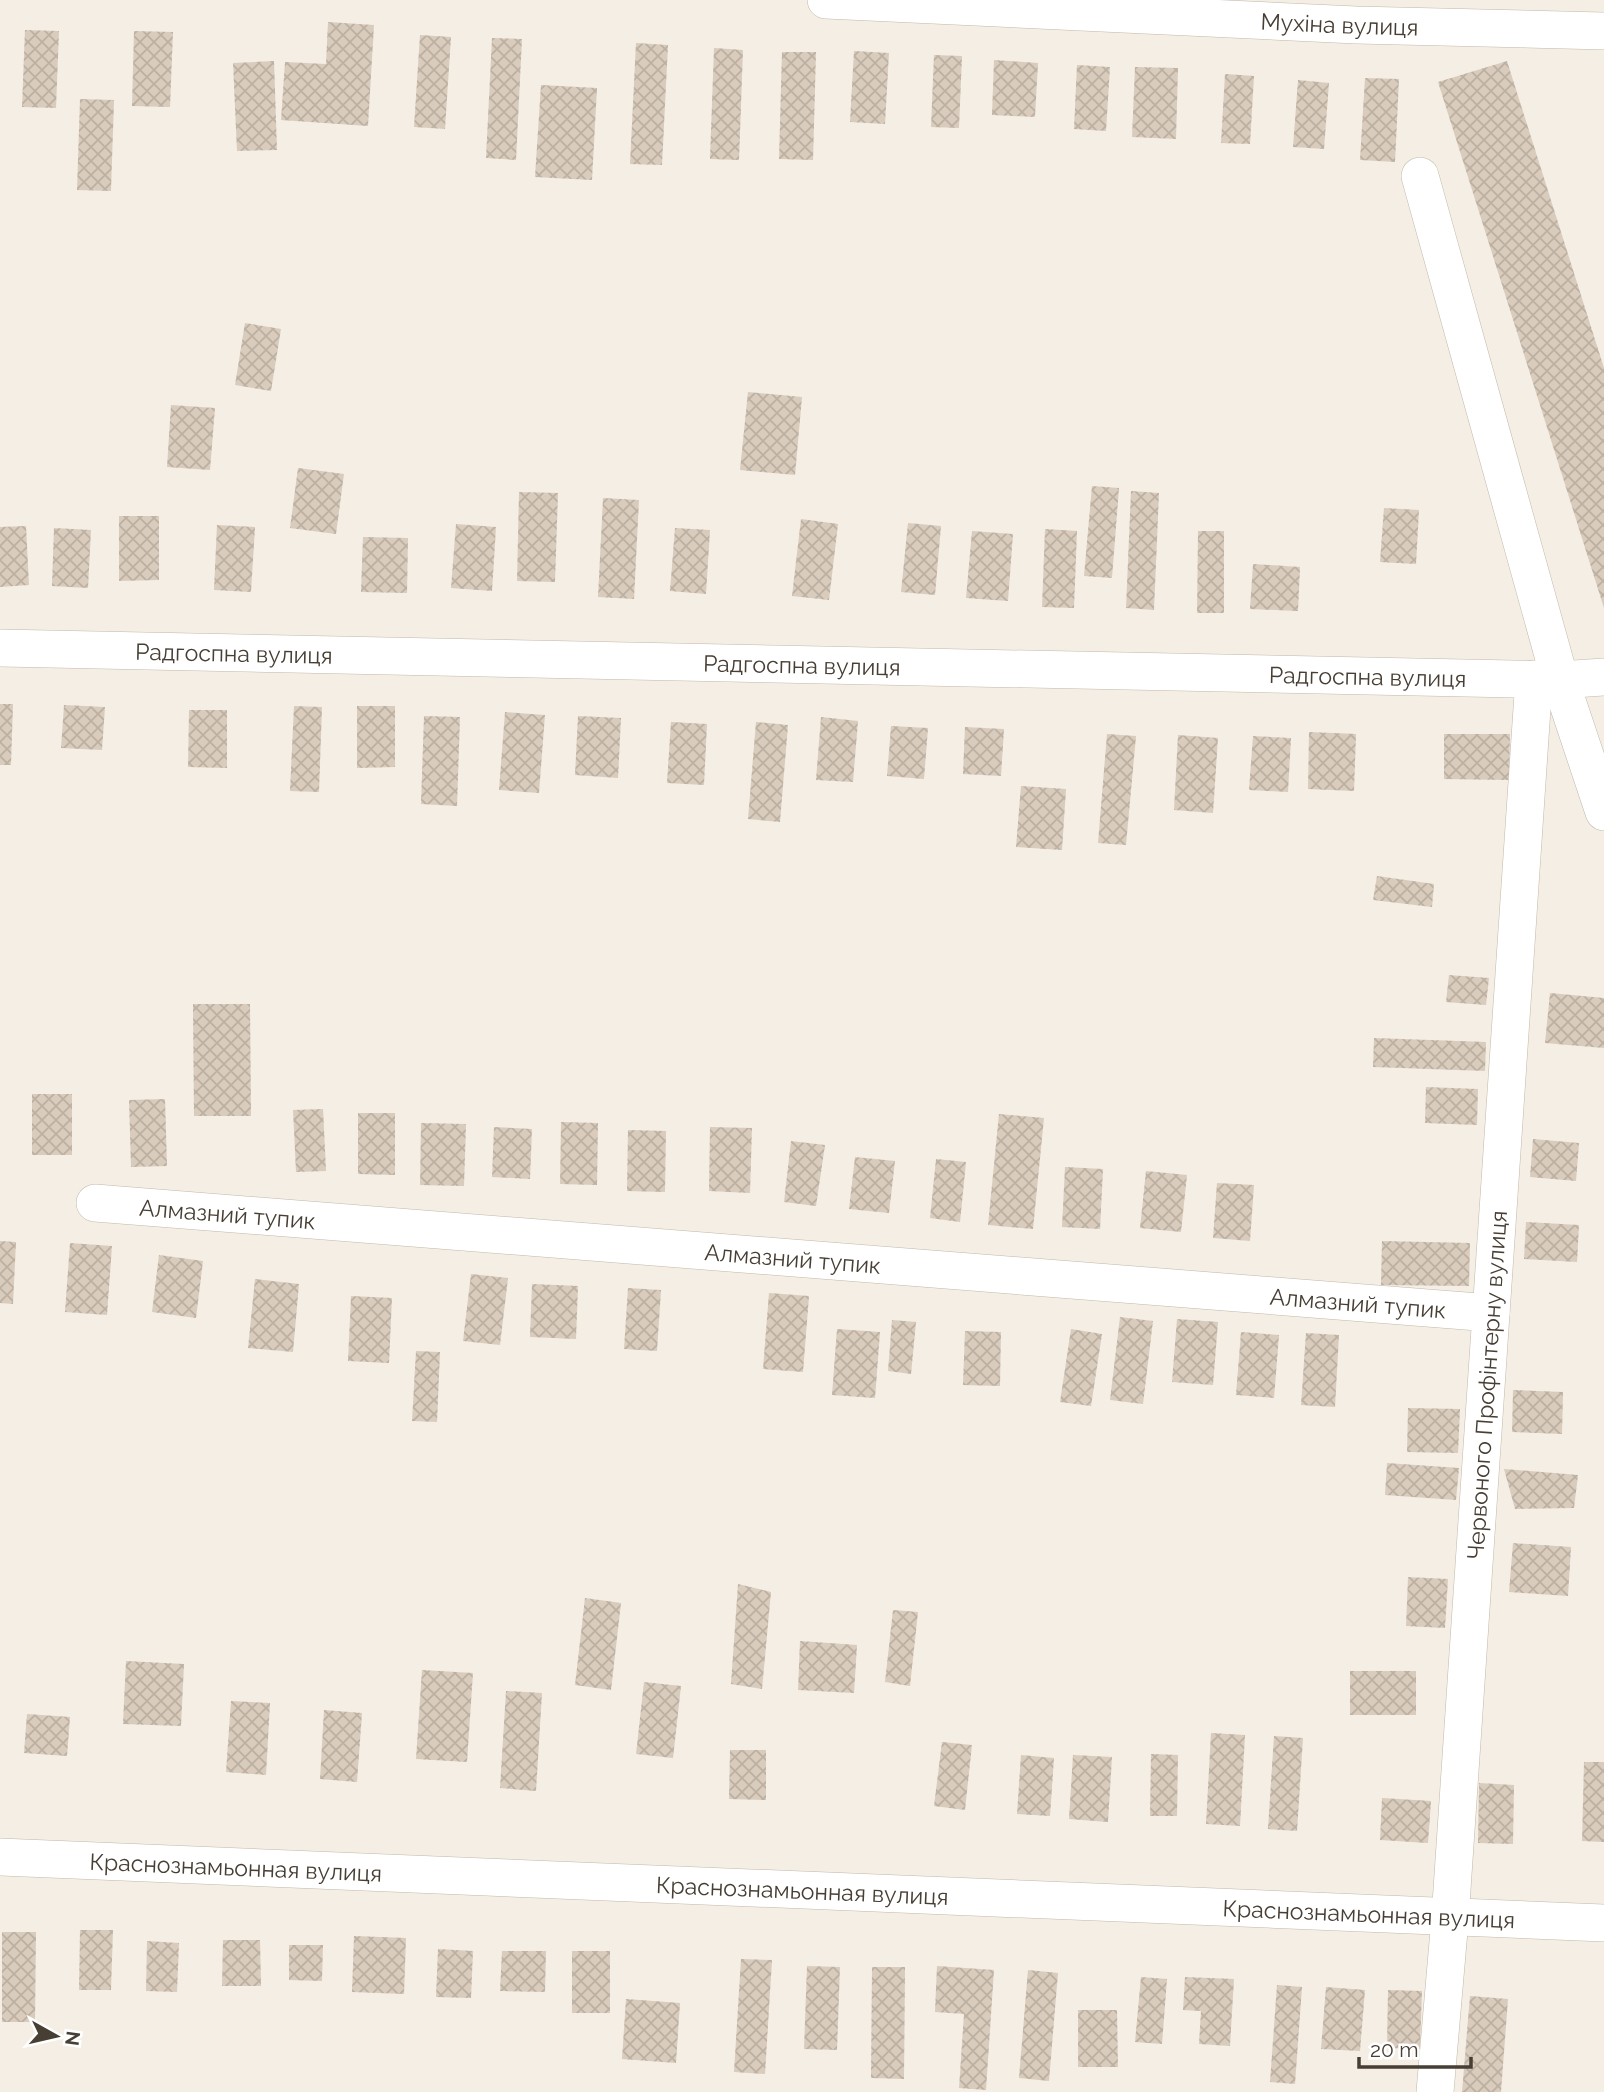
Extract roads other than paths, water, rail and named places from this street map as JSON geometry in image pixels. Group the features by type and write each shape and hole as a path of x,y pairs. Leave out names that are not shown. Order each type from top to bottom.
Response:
{"street":[{"name":"Мухіна вулиця","path":"826,0 1352,13 1604,31"},
{"path":"1420,176 1547,679 1604,812"},
{"name":"Радгоспна вулиця","path":"0,648 1547,679 1604,677"},
{"name":"Червоного Профінтерну вулиця","path":"1435,2092 1450,1919 1491,1313 1547,679"},
{"name":"Алмазний тупик","path":"95,1203 1491,1313"},
{"name":"Краснознамьонная вулиця","path":"0,1857 1450,1919 1604,1923"}]}
